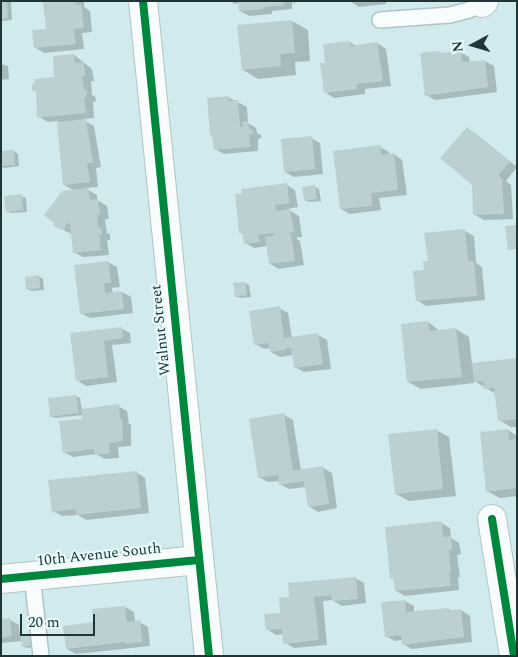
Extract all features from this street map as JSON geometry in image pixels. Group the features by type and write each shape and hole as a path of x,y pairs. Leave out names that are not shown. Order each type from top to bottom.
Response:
{"street":[{"name":"Walnut Street","path":"143,1 209,656"},
{"path":"492,519 514,656"},
{"name":"10th Avenue South","path":"1,580 199,560"}],"lane":[{"path":"380,20 450,15 469,10 483,2"},
{"path":"32,576 40,656"}],"building":[{"path":"1,1 7,1 8,18 1,19"},
{"path":"43,1 76,1 76,5 81,4 84,28 74,29 76,44 34,48 32,30 46,29"},
{"path":"238,1 284,1 284,5 239,11"},
{"path":"292,20 295,53 280,54 281,66 242,70 237,25"},
{"path":"350,41 351,46 377,42 383,81 356,84 357,89 324,93 320,63 325,63 323,44"},
{"path":"439,51 440,53 461,51 462,62 485,60 488,87 425,96 420,53"},
{"path":"74,54 75,63 84,62 85,76 82,76 84,90 87,90 87,97 84,97 86,113 37,118 36,92 32,90 32,84 35,82 34,79 54,77 53,56"},
{"path":"228,96 229,101 238,100 240,127 243,127 242,122 248,121 249,129 252,129 253,134 249,134 250,147 214,150 212,135 210,135 207,98"},
{"path":"86,119 93,163 87,163 90,182 63,185 57,122"},
{"path":"467,127 510,162 498,175 502,179 504,214 473,215 472,185 440,158"},
{"path":"312,136 315,169 284,172 281,139"},
{"path":"381,145 381,155 394,153 398,190 371,193 372,206 340,209 333,151"},
{"path":"14,150 15,165 1,166 1,151"},
{"path":"287,183 289,203 275,205 276,211 290,209 294,232 289,234 291,234 295,261 269,264 265,237 275,235 274,233 258,235 260,242 244,244 242,232 239,233 235,194 242,193 241,189"},
{"path":"315,185 317,199 304,201 302,187"},
{"path":"88,188 90,200 98,199 100,214 97,215 98,227 101,228 102,235 99,235 101,250 73,253 70,223 66,224 64,230 53,226 54,223 44,215 62,191"},
{"path":"22,194 23,210 6,212 4,196"},
{"path":"517,225 517,249 508,250 505,226"},
{"path":"465,229 468,261 474,261 477,296 416,301 413,271 424,270 423,261 428,261 424,233"},
{"path":"108,261 111,283 104,283 105,293 122,291 124,309 80,314 74,265"},
{"path":"39,275 40,288 26,290 25,277"},
{"path":"245,282 247,295 235,297 233,283"},
{"path":"280,306 284,338 318,333 323,364 294,368 291,348 270,352 268,343 254,345 249,311"},
{"path":"428,321 429,331 456,328 462,377 407,382 401,324"},
{"path":"122,327 123,338 104,341 108,377 76,381 70,333"},
{"path":"517,358 517,419 498,421 494,388 484,389 483,381 474,382 472,363"},
{"path":"76,395 79,413 50,417 48,398"},
{"path":"119,404 123,441 109,443 110,453 95,455 94,449 63,453 59,421 82,419 81,409"},
{"path":"284,413 293,471 323,466 329,504 308,507 304,481 279,485 278,475 258,478 249,419"},
{"path":"437,429 443,489 395,494 388,434"},
{"path":"508,429 509,440 517,439 517,488 486,492 480,432"},
{"path":"137,471 141,508 76,515 76,509 52,512 48,480"},
{"path":"442,521 443,537 451,536 452,550 449,550 451,573 449,573 451,586 395,591 393,578 390,579 385,527"},
{"path":"356,577 358,599 332,601 331,595 314,597 319,640 283,644 282,629 266,630 264,614 280,613 279,598 289,597 288,583"},
{"path":"405,600 406,612 449,608 449,610 461,609 464,637 402,645 401,635 385,637 381,602"},
{"path":"125,606 127,622 140,620 142,642 125,644 125,642 66,649 63,626 94,622 92,609"},
{"path":"10,618 12,636 1,638 1,619"},
{"path":"31,634 32,645 22,647 20,635"}],"cycle path":[{"path":"143,1 209,656"},
{"path":"492,519 514,656"},
{"path":"1,579 199,560"}]}
